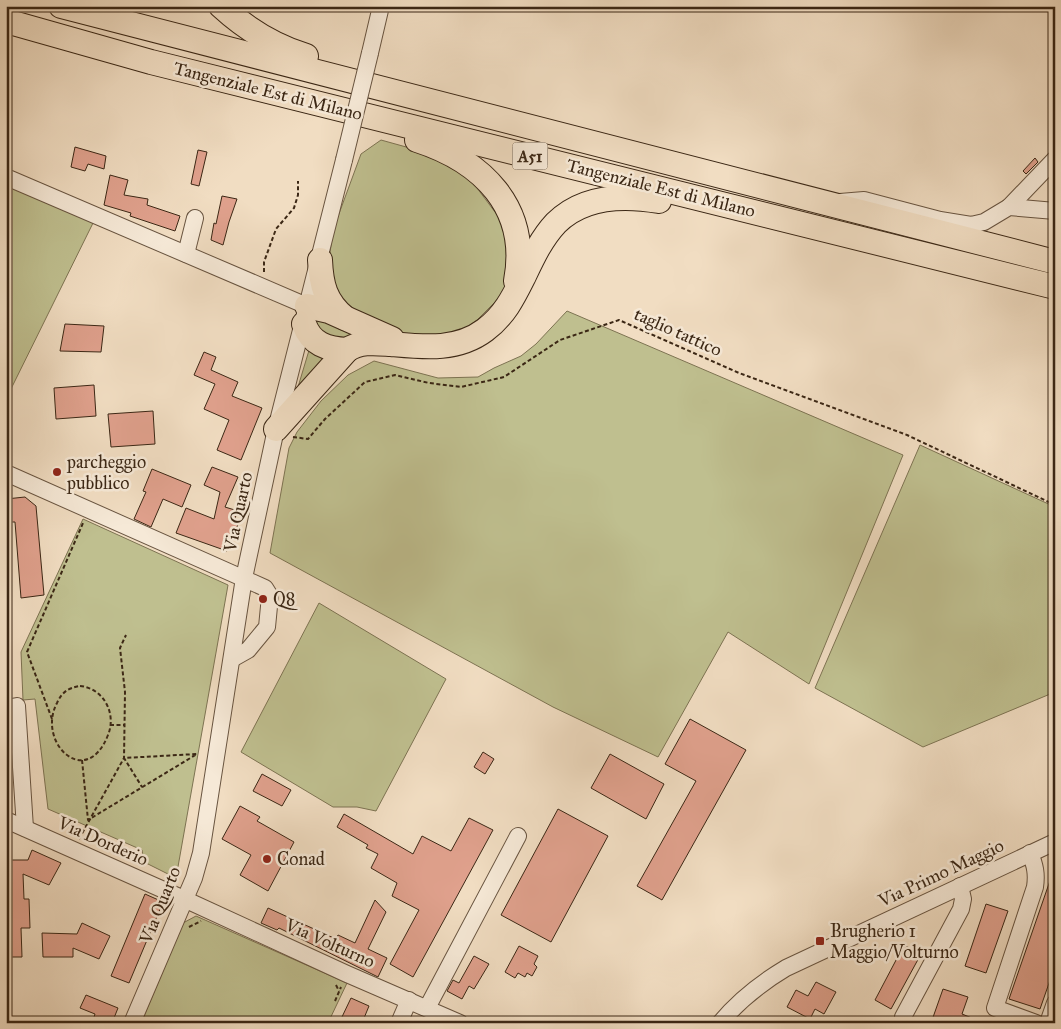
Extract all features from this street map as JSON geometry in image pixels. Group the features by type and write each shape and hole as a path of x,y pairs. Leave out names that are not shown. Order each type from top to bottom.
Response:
{"highway":[{"name":"Tangenziale Est di Milano","path":"61,6 1055,262"},
{"path":"222,6 245,26 271,42 320,61 385,90"},
{"name":"Tangenziale Est di Milano","path":"6,20 151,62 1055,287"},
{"path":"151,62 293,106 420,141 446,152 466,164 497,192 507,205 514,219 519,252 511,300"},
{"path":"276,432 347,350 355,345 365,343 410,346 458,344 471,338 494,322 511,300 544,238 567,215 586,205 606,199 624,197 645,199 741,219 841,233"},
{"path":"320,260 321,281 324,288 334,307 346,319"},
{"path":"347,350 329,348 317,343 310,336 306,315 324,310 410,346"}],"street":[{"name":"Via Quarto","path":"132,1023 194,878 201,853 244,578 276,432 320,260 381,6"},
{"path":"823,203 864,200 940,220 970,225 984,222 1009,207 1055,159"},
{"path":"6,177 263,287 306,315"},
{"path":"1009,207 1055,211"},
{"path":"186,254 195,218"},
{"path":"6,473 265,588 270,596 267,627 248,650 232,659"},
{"path":"11,707 25,828"},
{"name":"Via Dorderio","path":"6,820 184,899"},
{"path":"427,1008 518,836"},
{"name":"Via Primo Maggio","path":"720,1023 750,993 786,968 1055,842"},
{"path":"1030,853 1036,866 1035,886 995,1008 1036,1023"},
{"path":"903,1016 960,909 963,899 960,886"},
{"name":"Via Volturno","path":"184,899 347,974 460,1023"},
{"path":"399,1023 409,1000"},
{"path":"1048,1023 1055,1004"}],"path":[{"path":"263,287 264,262 271,239 276,229 294,208 298,195 298,182"},
{"name":"taglio tattico","path":"276,432 308,439 325,419 365,382 395,376 461,387 504,376 560,340 619,320 739,373 908,435 1055,505"},
{"path":"52,720 54,709 62,694 70,688 90,687 100,693 109,712 110,732 99,751 92,757 82,760 71,758 58,744 52,720 27,652 88,509"},
{"path":"74,850 88,820 124,758 125,692 120,648 126,634"},
{"path":"110,725 124,725"},
{"path":"88,820 197,754 124,758"},
{"path":"124,758 142,787"},
{"path":"82,760 88,820"},
{"path":"173,925 184,929 200,921 206,909"},
{"path":"335,1001 342,984"}],"green space":[{"path":"381,140 417,150 456,166 474,184 510,232 506,289 477,320 461,332 418,337 391,330 354,314 334,296 328,268 333,230 361,154"},
{"path":"6,181 95,219 6,399"},
{"path":"567,311 903,455 809,684 728,632 658,757 553,707 270,553 289,448 297,432 321,401 348,375 374,361 438,378 478,377 521,356 536,344"},
{"path":"319,318 366,339 326,339 316,323"},
{"path":"310,347 331,357 295,397"},
{"path":"920,445 1055,507 1055,692 923,747 815,688"},
{"path":"83,519 228,585 176,878 144,862 142,850 48,809 35,699 23,700 21,652"},
{"path":"319,603 446,679 376,811 357,807 333,807 241,752"},
{"path":"196,916 347,983 328,1023 141,1023 183,923"}],"building":[{"path":"75,147 106,156 104,169 88,164 85,171 71,167"},
{"path":"198,150 207,152 199,186 191,184"},
{"path":"1035,158 1038,162 1026,174 1023,171"},
{"path":"110,175 128,180 124,195 148,199 147,205 180,216 175,231 130,216 131,213 104,205"},
{"path":"222,196 237,199 223,245 211,240"},
{"path":"65,324 104,326 101,352 60,351"},
{"path":"204,352 216,357 211,370 238,382 232,396 262,408 241,460 217,450 229,420 204,409 215,384 194,375"},
{"path":"94,385 96,416 56,419 54,388"},
{"path":"153,411 155,444 111,447 108,414"},
{"path":"212,467 238,477 225,507 238,511 235,518 239,522 227,551 176,533 186,508 214,519 220,492 204,485"},
{"path":"152,469 191,485 182,507 163,499 151,527 134,519 146,492 143,491"},
{"path":"25,497 36,506 44,595 21,598 15,522 6,522 6,499"},
{"path":"690,719 746,750 662,900 637,886 696,781 665,764"},
{"path":"483,752 494,759 485,774 474,767"},
{"path":"610,754 664,784 646,819 591,788"},
{"path":"262,774 291,790 282,806 253,791"},
{"name":"Conad","path":"240,806 260,817 257,821 294,842 268,891 240,875 251,855 222,839"},
{"path":"558,809 608,836 551,942 501,915"},
{"path":"344,814 413,854 422,836 451,851 469,818 493,830 413,977 390,964 419,910 392,896 397,883 371,868 378,854 366,848 368,845 337,827"},
{"path":"32,850 61,863 49,885 23,874 24,899 29,899 30,928 21,928 22,957 6,957 6,926 9,926 6,860 28,860"},
{"path":"1053,872 1055,872 1055,966 1040,1009 1009,999"},
{"path":"145,894 163,902 129,983 111,976"},
{"path":"375,900 386,912 368,949 387,958 378,977 279,928 277,930 261,923 268,908 336,939 338,935 355,943"},
{"path":"986,904 1008,911 986,973 965,966"},
{"path":"82,923 110,936 99,959 73,948 73,957 43,957 42,933 77,934"},
{"path":"904,945 921,954 891,1009 875,1000"},
{"path":"519,946 538,956 534,964 537,967 532,976 527,973 525,977 518,973 515,978 505,972"},
{"path":"474,956 489,964 474,989 469,986 462,999 447,991 453,980 459,983"},
{"path":"816,982 836,992 824,1014 815,1009 810,1019 787,1007 796,990 808,996"},
{"path":"943,989 968,997 962,1014 984,1023 931,1023"},
{"path":"86,995 118,1008 112,1023 92,1023 95,1014 80,1008"},
{"path":"351,998 369,1006 362,1023 350,1023 341,1019"}],"place":[{"name":"parcheggio pubblico","path":"57,472"},
{"name":"Q8","path":"263,599"},
{"name":"Conad","path":"267,859"},
{"name":"Brugherio 1 Maggio/Volturno","path":"820,941"}]}
